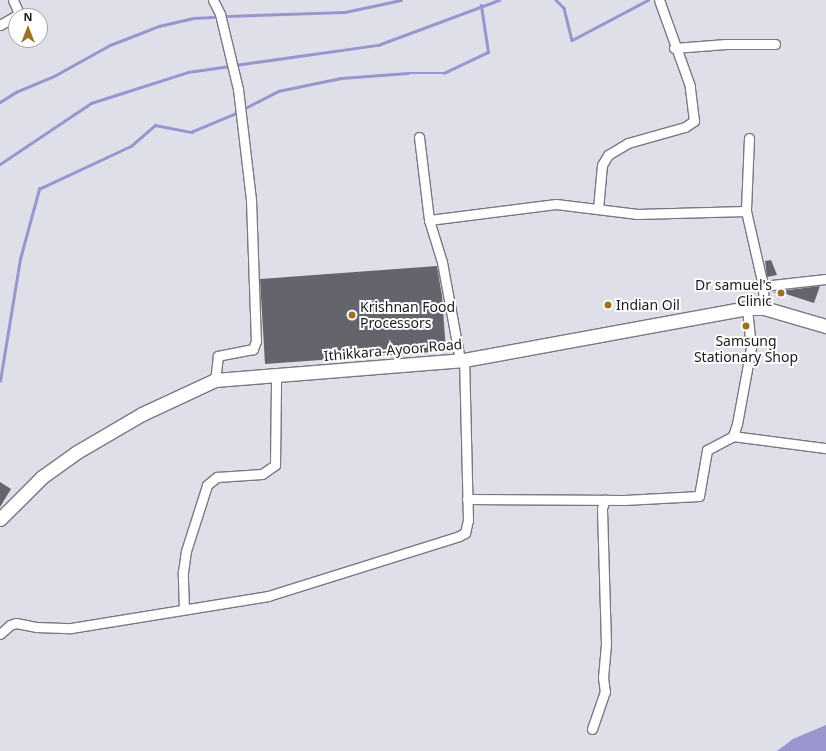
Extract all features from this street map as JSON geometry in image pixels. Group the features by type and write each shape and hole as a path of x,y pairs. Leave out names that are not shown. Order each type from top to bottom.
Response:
{"main road":[{"name":"Ithikkara-Ayoor Road","path":"0,519 42,477 77,452 142,414 215,380 276,377 462,360 747,308 764,308 826,326"}],"street":[{"path":"213,0 220,14 232,66 252,200 256,341 253,349 218,356 215,380"},
{"path":"598,209 602,165 608,155 628,143 685,127 694,121 690,86 674,48 659,0"},
{"path":"674,48 726,44 775,44"},
{"path":"0,634 10,625 16,623 36,627 71,628 268,596 459,536 468,528 462,360 442,262 429,220 419,137"},
{"path":"749,138 746,211 763,286 764,308"},
{"path":"429,220 556,204 637,214 746,211"},
{"path":"763,286 826,279"},
{"path":"733,436 751,348 747,308"},
{"path":"184,609 183,572 186,551 207,485 217,477 262,474 272,469 275,465 276,377"},
{"path":"467,499 605,500 699,496 707,450 733,436 826,448"},
{"path":"592,729 606,692 603,678 606,644 602,508 605,500"}],"shaded area":[{"path":"826,725 826,751 777,751 793,739"}],"building":[{"path":"771,260 777,275 767,277 765,261"},
{"name":"Krishnan Food Processors","path":"437,266 442,296 446,351 265,364 260,279"},
{"path":"820,286 814,303 786,294 778,299 778,294 773,292"},
{"path":"0,482 11,489 0,507"}],"waterway":[{"path":"228,16 345,12 401,0"},
{"path":"235,65 378,45 499,0"},
{"path":"556,0 564,8 572,40 648,0"},
{"path":"247,107 278,91 341,78 408,73 444,73 488,52 481,6"},
{"path":"0,102 16,92 54,76 110,45 159,26 193,18 213,17"},
{"path":"0,164 91,103 188,72 230,66"},
{"path":"0,381 20,259 39,189 131,146 155,125 191,132 234,114"}],"place":[{"name":"Dr samuel's Clinic","path":"781,293"},
{"name":"Indian Oil","path":"608,305"},
{"name":"Krishnan Food Processors","path":"352,315"},
{"name":"Samsung Stationary Shop","path":"746,326"}]}
